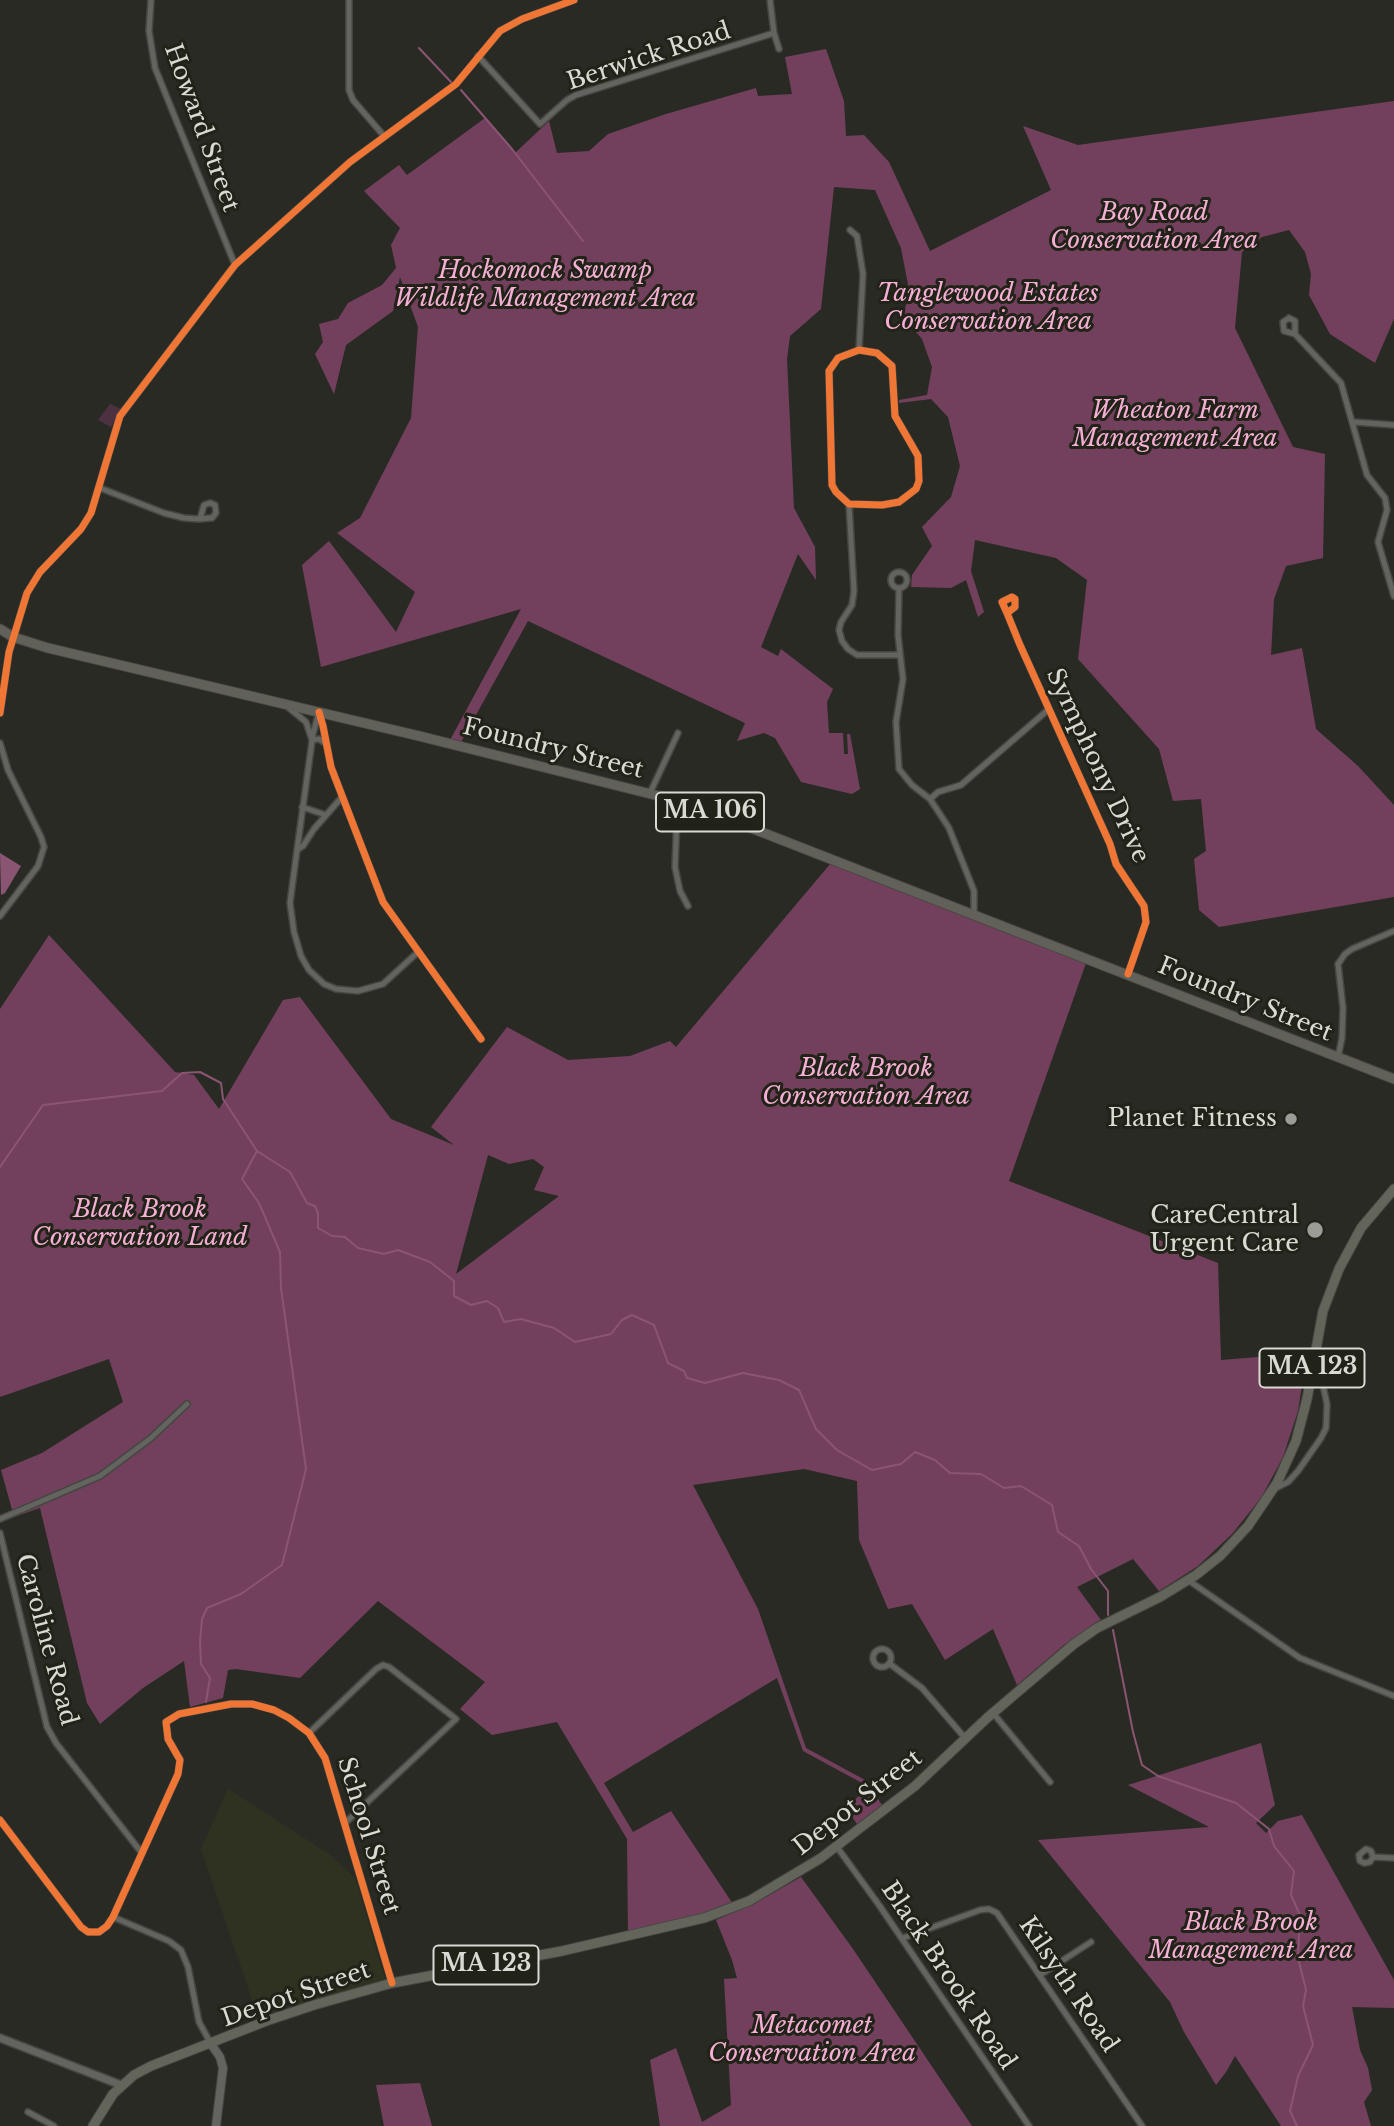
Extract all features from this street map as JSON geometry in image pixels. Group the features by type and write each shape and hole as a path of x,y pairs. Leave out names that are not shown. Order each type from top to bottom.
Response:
{"highway":[{"name":"Depot Street","path":"93,2126 106,2102 121,2085 151,2066 314,2005 392,1983 554,1953 704,1918 757,1898 837,1847 915,1786 993,1713 1085,1636 1160,1598 1188,1580 1231,1545 1254,1519 1288,1462 1300,1431 1326,1303 1346,1254 1367,1221 1394,1189"}],"main road":[{"name":"Foundry Street","path":"0,629 13,637 48,648 687,803 1394,1079"},
{"path":"211,2044 220,2057 223,2068 216,2126"}],"street":[{"name":"Howard Street","path":"151,0 149,31 155,68 235,265"},
{"path":"349,0 349,90 384,136"},
{"path":"0,713 13,637 32,584 84,526 94,508 121,413 235,265 350,162 456,84 495,35 506,26 575,0"},
{"path":"770,0 779,49"},
{"name":"Berwick Road","path":"478,56 540,124 576,95 774,33"},
{"path":"850,230 857,236 863,274 859,350"},
{"path":"1295,334 1341,383 1367,475 1385,498 1387,510 1378,542 1394,596"},
{"path":"859,350 877,353 892,366 895,416 918,456 919,481 916,489 899,502 882,505 849,504 832,485 829,372 838,358 859,350"},
{"path":"1354,422 1394,425"},
{"path":"100,488 175,516 200,519"},
{"path":"849,504 854,592 852,605 841,622 839,631 842,641 857,655 899,655"},
{"path":"899,588 899,655 903,661 896,722 899,769 912,785 930,799 949,828 975,891 974,914"},
{"name":"Symphony Drive","path":"1007,613 1110,844 1116,864 1144,906 1146,922 1128,974"},
{"path":"284,704 306,722 313,740"},
{"path":"930,799 938,792 961,785 1049,709"},
{"path":"318,712 290,903 301,956 319,980 342,990 358,991 373,989 387,981 418,952"},
{"path":"318,712 330,763 383,902 481,1039"},
{"path":"650,793 678,733"},
{"path":"313,740 319,739 325,743"},
{"path":"0,743 8,770 44,847 38,866 0,916"},
{"path":"297,850 342,797"},
{"path":"674,799 677,815 675,867 680,891 688,906"},
{"path":"677,815 687,803"},
{"path":"302,807 326,815"},
{"path":"1338,1057 1343,1014 1338,972 1340,961 1356,947 1394,932"},
{"path":"1273,1490 1288,1482 1298,1471 1326,1428 1327,1404 1315,1353"},
{"path":"0,1519 100,1476 150,1438 187,1404"},
{"name":"Caroline Road","path":"0,1533 49,1731 141,1853"},
{"path":"1188,1580 1300,1658 1394,1696"},
{"path":"890,1664 922,1688 965,1738"},
{"path":"309,1733 383,1665 456,1718 345,1823"},
{"name":"School Street","path":"141,1853 179,1770 180,1760 168,1739 166,1725 169,1719 179,1714 221,1705 247,1703 278,1712 309,1733 325,1758 392,1983"},
{"path":"993,1713 1050,1782"},
{"path":"0,1820 84,1929 91,1933 99,1932 113,1917 141,1853"},
{"name":"Black Brook Road","path":"837,1847 903,1938 1029,2126"},
{"path":"1373,1857 1394,1858"},
{"name":"Kilsyth Road","path":"903,1938 980,1910 991,1909 1002,1920 1142,2126"},
{"path":"113,1917 169,1941 181,1950 188,1967 200,2022 211,2044"},
{"path":"1040,1975 1091,1942"},
{"path":"0,2038 121,2085"},
{"path":"28,2112 54,2126"}],"shaded area":[{"path":"110,404 121,409 111,427 98,420"},
{"path":"0,853 21,866 5,893 1,895"},
{"path":"228,1789 329,1854 355,1878 385,1979 258,2017 201,1849"}],"green space":[{"path":"826,49 844,101 846,136 864,135 889,162 930,251 1051,190 1023,126 1078,145 1394,101 1394,319 1375,363 1330,334 1309,295 1311,274 1305,252 1289,230 1262,237 1242,252 1235,328 1293,447 1325,454 1323,558 1286,566 1274,599 1271,655 1302,648 1316,729 1358,766 1394,805 1394,897 1219,927 1199,910 1194,859 1206,851 1201,799 1173,801 1159,749 1078,659 1087,580 1056,558 975,540 971,571 984,612 978,617 966,580 951,588 911,587 912,575 932,546 922,527 951,497 960,466 948,417 931,399 899,403 899,400 927,395 932,367 922,339 902,316 910,295 901,248 875,190 834,187 821,309 790,336 787,359 794,508 815,547 816,580 798,554 761,647 778,656 781,649 833,689 827,702 829,733 843,733 844,754 848,754 847,734 850,734 860,789 852,794 801,782 775,738 764,733 737,741 745,723 528,621 461,742 450,740 521,609 321,667 302,565 329,541 396,632 415,592 337,533 360,518 411,418 418,327 400,277 393,311 346,345 334,394 315,354 323,342 319,324 338,319 348,303 382,285 396,268 391,245 400,228 364,191 399,165 407,175 485,118 515,153 549,121 557,153 589,151 608,134 756,88 758,96 792,94 785,57"},
{"path":"831,863 1086,963 1009,1181 1218,1263 1221,1360 1307,1353 1298,1411 1283,1457 1261,1498 1232,1534 1198,1566 1159,1591 1133,1559 1077,1587 1101,1620 1064,1645 1017,1685 993,1629 945,1660 912,1604 888,1609 859,1540 857,1481 804,1469 693,1485 758,1609 806,1748 865,1780 882,1805 857,1824 845,1807 867,1790 862,1783 803,1751 777,1678 604,1783 633,1832 671,1811 733,1904 628,1932 627,1839 557,1722 492,1735 460,1709 485,1682 378,1601 300,1678 228,1670 223,1698 190,1707 184,1661 143,1688 100,1724 87,1703 40,1508 14,1517 1,1470 42,1453 123,1402 109,1359 0,1397 0,1009 49,935 175,1072 194,1075 219,1109 283,1000 300,997 391,1119 454,1145 431,1127 507,1027 568,1060 630,1056 670,1041 676,1047","holes":["488,1155 509,1164 533,1159 544,1167 534,1190 559,1196 456,1274"]},
{"name":"Black Brook Management Area","path":"1261,1743 1275,1805 1256,1823 1266,1833 1278,1821 1302,1815 1394,1980 1394,2008 1352,2007 1360,2050 1368,2068 1372,2090 1364,2102 1371,2126 1281,2126 1235,2056 1216,2085 1184,2032 1170,2002 1038,1840 1209,1827 1128,1785"},
{"name":"Metacomet Conservation Area","path":"801,1877 853,1949 972,2126 660,2126 650,2060 676,2048 702,2122 731,2105 724,1979 737,1978 716,1920 757,1902"},
{"path":"420,2083 432,2126 384,2126 376,2085"}],"waterway":[{"path":"419,48 451,82"},
{"path":"461,90 512,149 583,241"},
{"path":"0,1167 43,1105 162,1091 182,1073 200,1072 221,1083 223,1099 257,1151 290,1172 307,1203 315,1206 318,1228 332,1236 345,1237 358,1248 384,1254 398,1250 430,1262 454,1281 454,1296 471,1305 487,1301 498,1308 504,1322 521,1319 554,1328 575,1342 611,1334 622,1320 632,1315 654,1325 668,1363 684,1371 687,1378 705,1383 743,1373 779,1380 799,1390 816,1429 837,1450 872,1470 901,1464 915,1452 935,1460 950,1473 981,1474 1004,1488 1021,1486 1052,1505 1058,1532 1079,1546 1091,1569 1108,1591 1108,1615"},
{"path":"206,1702 210,1678 201,1664 202,1619 207,1608 241,1594 282,1565 306,1469 281,1288 280,1252 259,1203 242,1179 257,1151"},
{"path":"1113,1630 1142,1765 1158,1776 1236,1803 1269,1829 1274,1846 1294,1871 1291,1895 1300,1915 1298,1958 1306,1990 1303,2006 1313,2045 1298,2076 1290,2111 1297,2126"}],"cycle path":[{"path":"0,713 9,652 27,593 40,572 81,529 91,513 120,416 235,265 350,162 456,84 500,31 522,19 574,0"},
{"path":"859,350 877,353 892,366 895,416 918,456 919,481 916,489 899,502 882,505 849,504 832,485 829,371 838,358 859,350"},
{"path":"1007,613 1002,602 1012,597 1015,599 1015,607 1007,613 1020,645 1110,844 1116,864 1144,906 1146,922 1128,974"},
{"path":"319,712 331,767 383,902 481,1039"},
{"path":"0,1820 81,1927 88,1932 99,1932 113,1917 178,1774 180,1760 168,1739 166,1722 179,1714 231,1704 252,1704 274,1710 309,1733 325,1758 392,1983"}],"place":[{"name":"Planet Fitness","path":"1291,1119"},
{"name":"CareCentral Urgent Care","path":"1315,1230"}],"park label":[{"name":"Bay Road Conservation Area","path":"1154,227"},
{"name":"Hockomock Swamp Wildlife Management Area","path":"545,285"},
{"name":"Tanglewood Estates Conservation Area","path":"988,308"},
{"name":"Wheaton Farm Management Area","path":"1175,425"},
{"name":"Black Brook Conservation Area","path":"866,1083"},
{"name":"Black Brook Conservation Land","path":"140,1224"}]}
